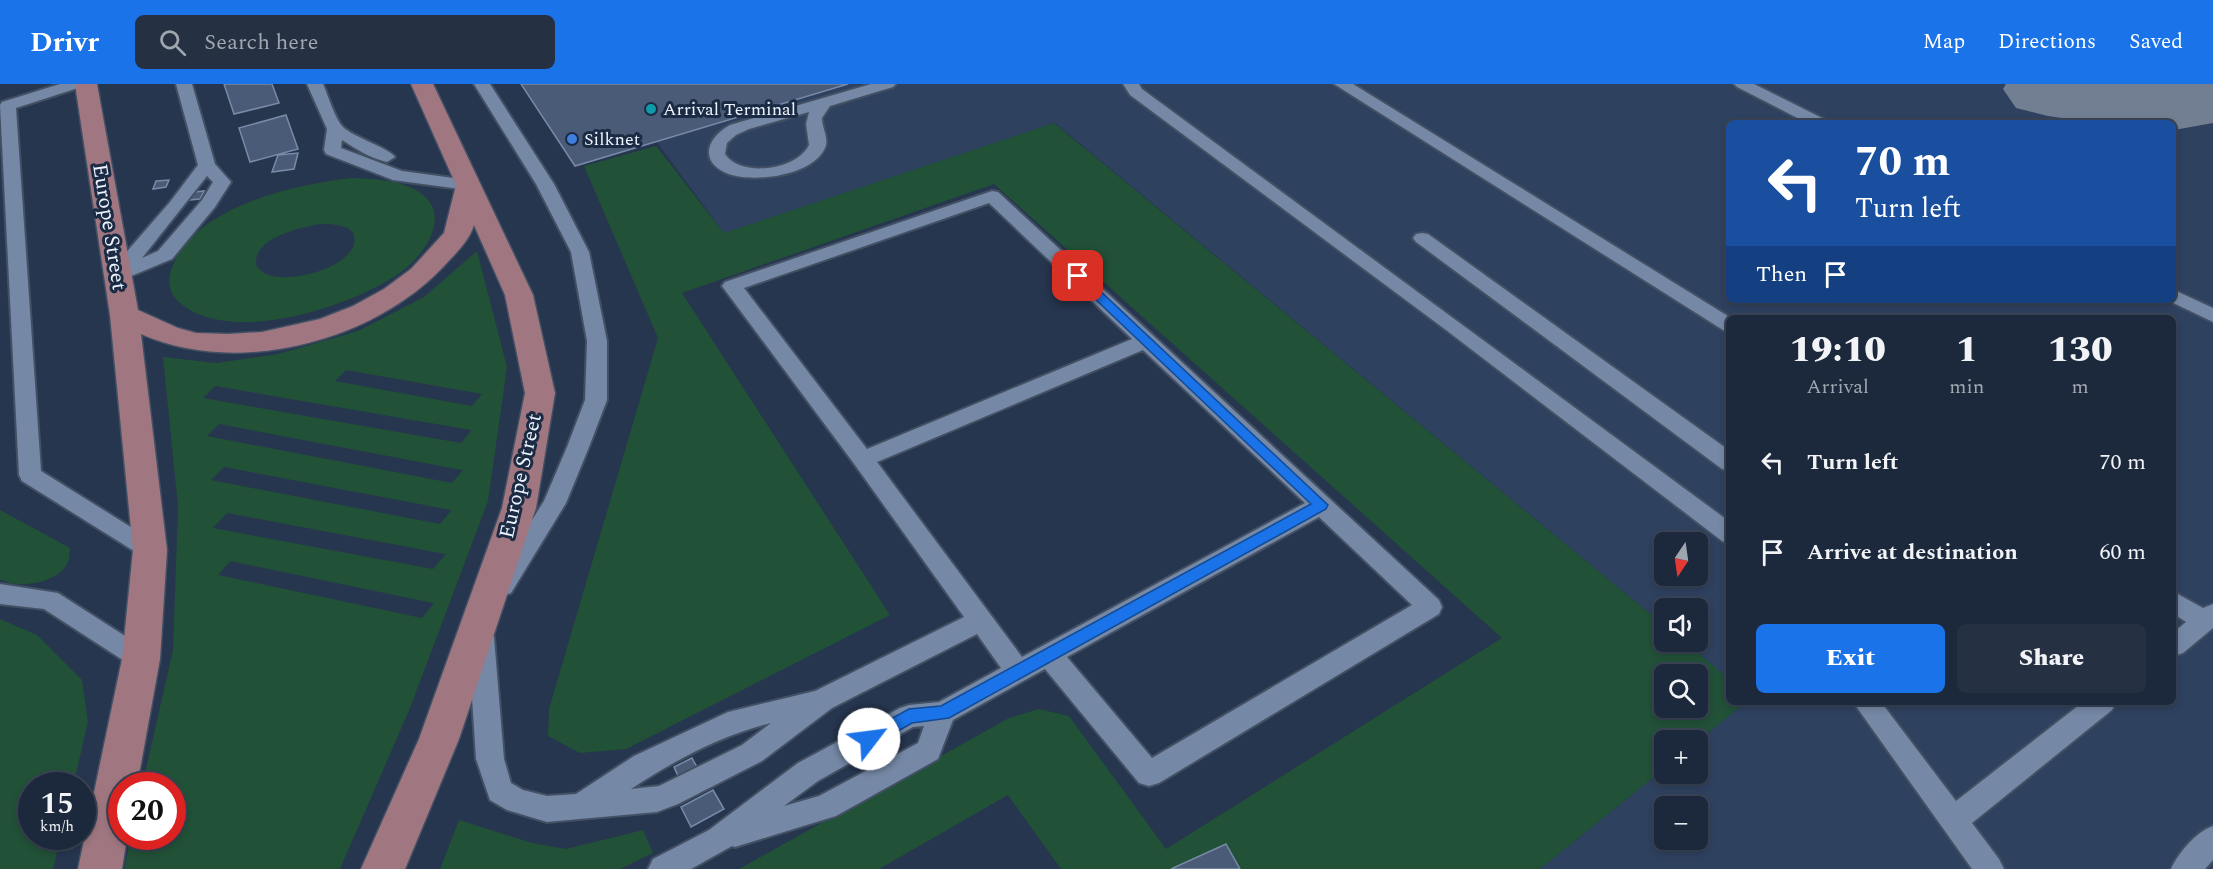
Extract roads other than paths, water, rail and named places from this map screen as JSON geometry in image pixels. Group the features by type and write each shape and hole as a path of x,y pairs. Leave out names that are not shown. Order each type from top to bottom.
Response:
{"main road":[{"name":"Europe Street","path":"86,84 124,315 150,550 141,659 100,869"},
{"name":"Europe Street","path":"383,869 440,739 519,508 540,393 519,295 422,84"},
{"path":"124,315 166,334 195,342 242,344 305,335 359,314 405,288 434,263 459,230 468,185"}],"lane":[{"path":"75,84 4,106 30,475 150,550"},
{"path":"117,275 165,255 209,203 222,182 207,165 184,84"},
{"path":"315,84 334,129 373,152 468,185"},
{"path":"482,84 545,184 580,252 597,341 596,400 555,503 480,621 490,759 500,791 517,801 548,809 657,800 752,753 823,700 980,621"},
{"path":"824,103 813,118 818,146 802,163 771,172 754,173 732,168 718,158 716,150 720,141 729,132 743,126 888,84"},
{"path":"1131,84 1136,92 1453,326 1726,532"},
{"path":"1342,84 1726,324"},
{"path":"1742,84 1814,120"},
{"path":"1018,672 863,459 732,286 992,196 1430,607 1149,774 1049,656"},
{"path":"1422,238 1726,460"},
{"path":"2176,297 2213,316"},
{"path":"863,459 1146,341"},
{"path":"663,869 720,839 808,772 909,716 943,713 1321,505"},
{"path":"0,594 49,600 141,659"},
{"path":"2176,603 2209,618 2176,644"},
{"path":"578,808 644,765 737,720 823,700"},
{"path":"1868,705 1989,869"},
{"path":"1953,821 2099,705"},
{"path":"720,839 826,807 928,751 943,713"},
{"path":"2186,869 2213,839"}],"place":[{"name":"Arrival Terminal","path":"651,109"},
{"name":"Silknet","path":"572,139"}]}
